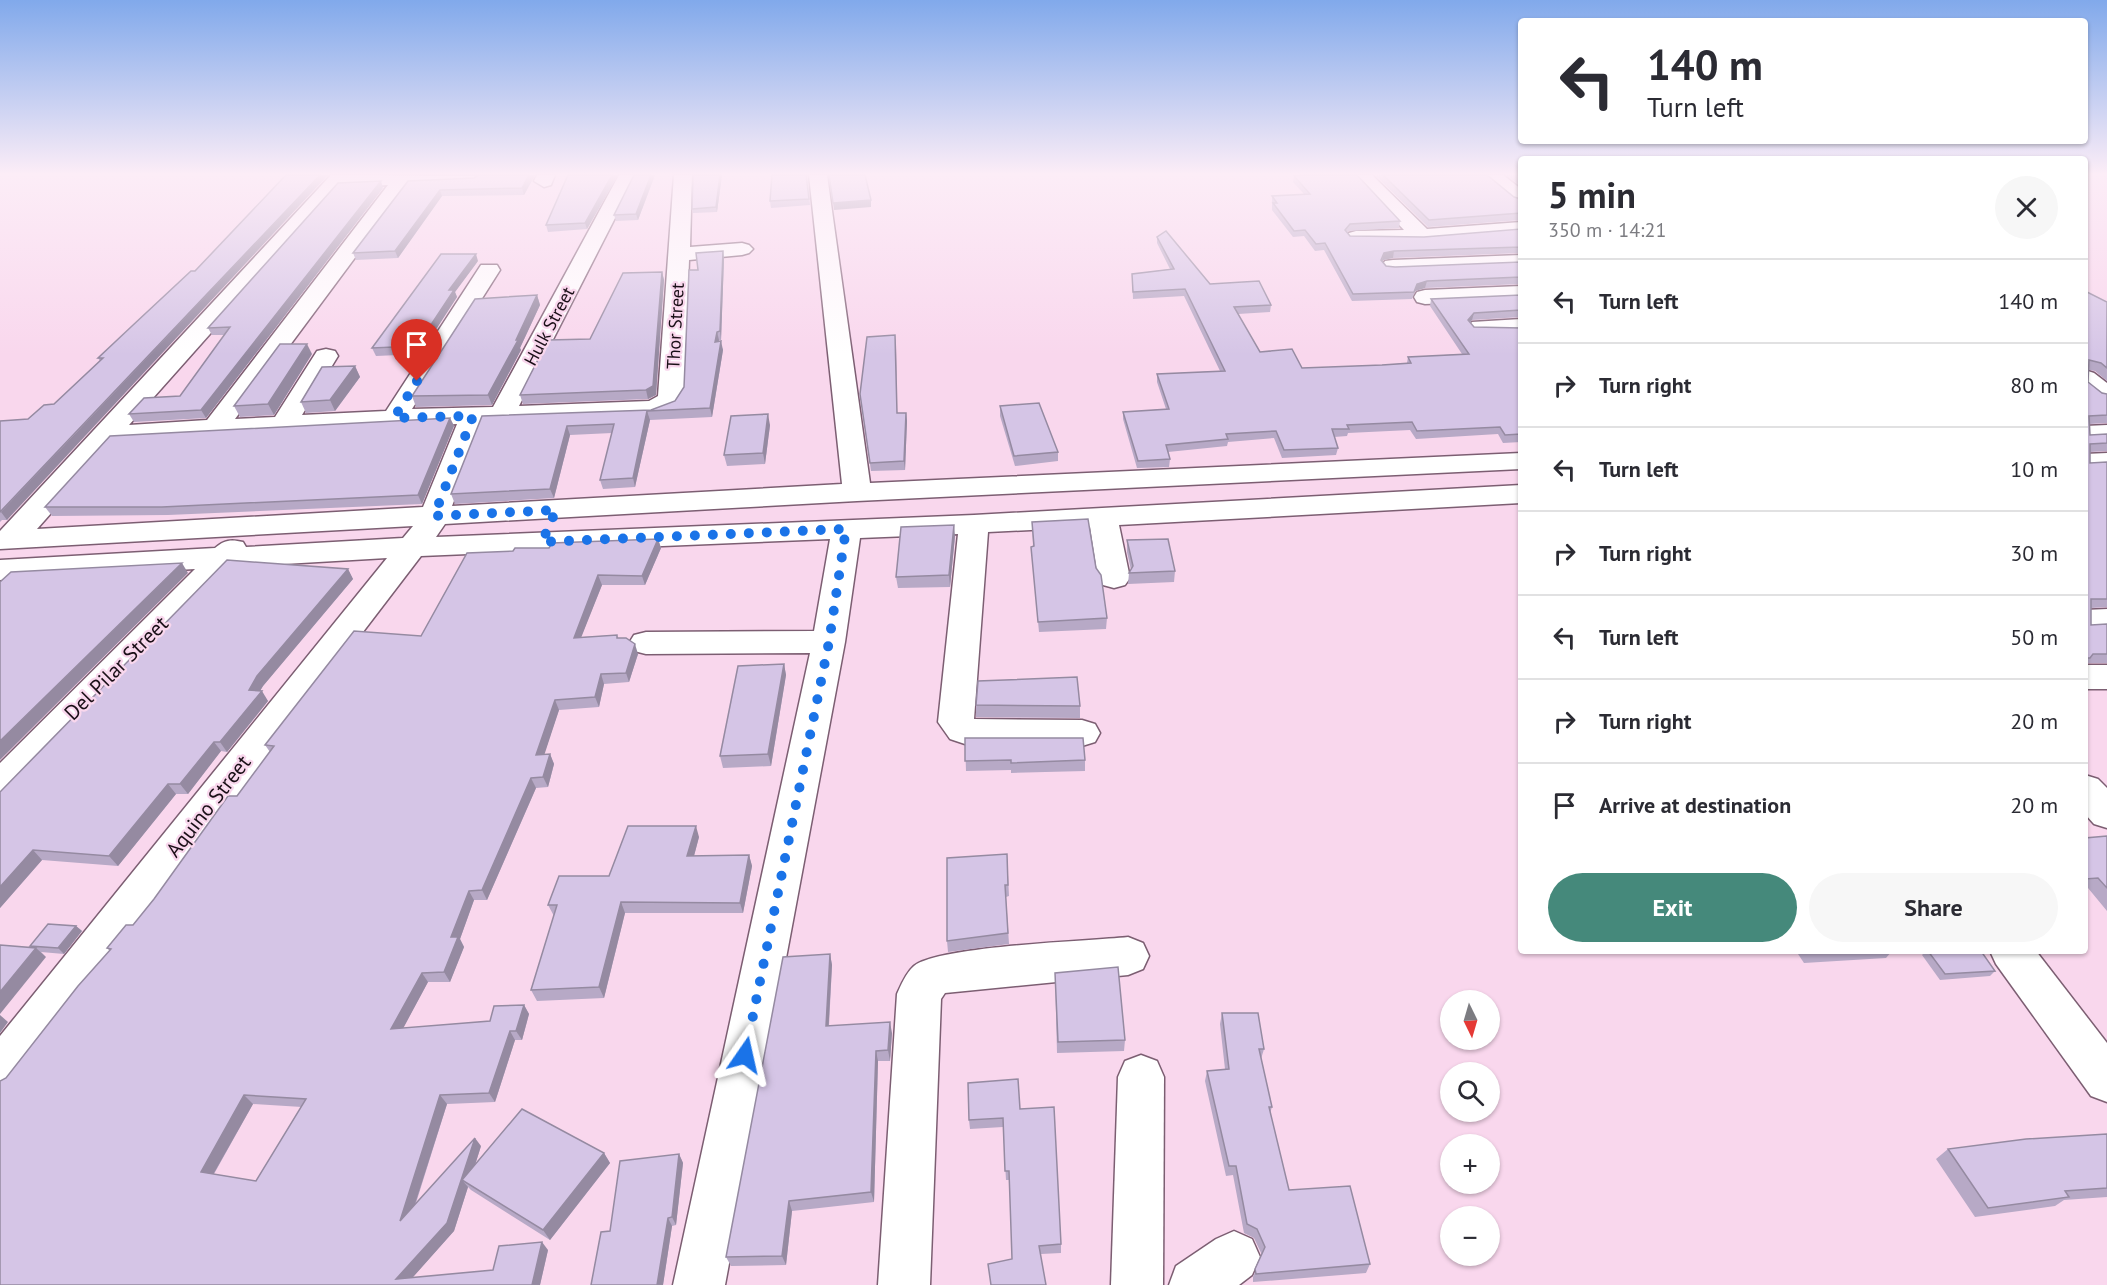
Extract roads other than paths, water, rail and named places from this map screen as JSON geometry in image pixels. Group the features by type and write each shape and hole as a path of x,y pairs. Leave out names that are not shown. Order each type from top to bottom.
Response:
{"street":[{"path":"0,590 24,551 106,434 286,235"},
{"path":"215,428 361,235"},
{"name":"Hulk Street","path":"502,414 596,235"},
{"name":"Thor Street","path":"502,414 653,409 666,404 670,396 680,235"},
{"path":"699,1285 829,642 851,510 824,235"},
{"path":"1356,237 1435,235"},
{"path":"679,254 742,249"},
{"path":"1393,266 1518,261"},
{"path":"394,418 489,270"},
{"path":"1425,297 1518,293"},
{"path":"1480,327 1518,326"},
{"path":"283,424 326,356"},
{"path":"2088,380 2107,395"},
{"path":"106,434 502,414"},
{"name":"Aquino Street","path":"0,1071 423,532 473,416"},
{"path":"2088,434 2107,433"},
{"path":"24,551 851,510 1518,461"},
{"path":"2088,462 2107,461"},
{"path":"549,526 851,510 974,524 1518,494"},
{"path":"1103,516 1114,578"},
{"path":"974,524 956,722 963,730 974,734 1082,734"},
{"path":"24,551 423,532"},
{"name":"Del Pilar Street","path":"0,786 237,541"},
{"path":"2088,621 2107,620"},
{"path":"646,643 829,642"},
{"path":"2088,678 2107,677"},
{"path":"2088,792 2107,813"},
{"path":"2013,954 2107,1080"},
{"path":"904,1285 919,994 930,979 952,972 1128,956"},
{"path":"1137,1285 1141,1077"}]}
